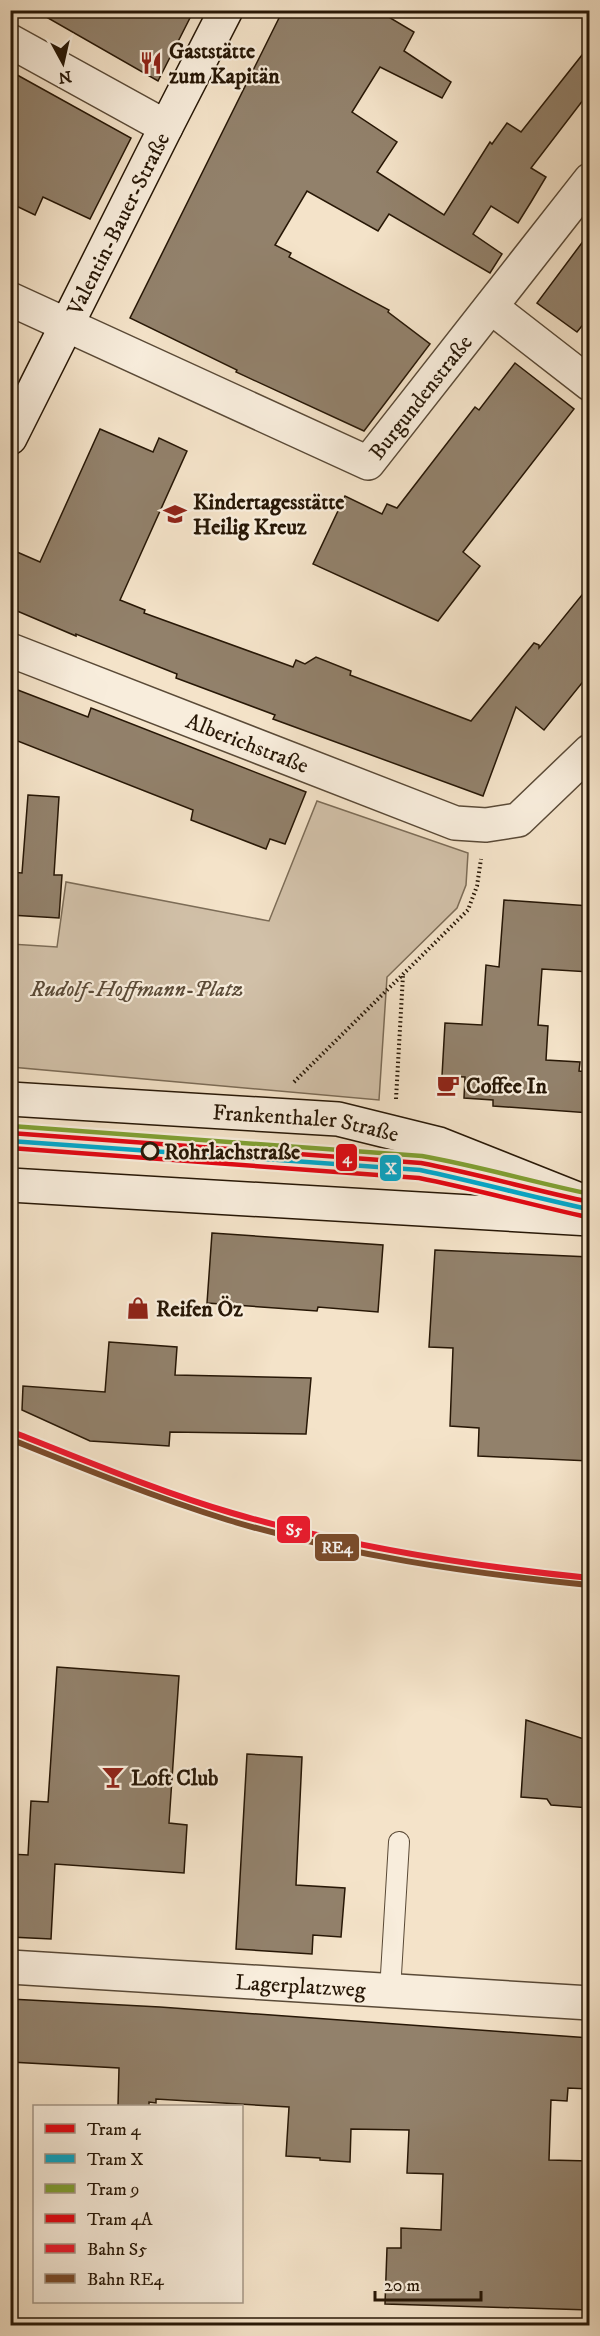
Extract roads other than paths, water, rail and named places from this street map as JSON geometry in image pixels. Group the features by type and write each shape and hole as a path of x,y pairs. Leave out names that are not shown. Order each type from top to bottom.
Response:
{"street":[{"name":"Valentin-Bauer-Straße","path":"10,438 226,10"},
{"path":"10,41 166,127"},
{"name":"Burgundenstraße","path":"66,325 368,464 590,180"},
{"path":"10,299 66,325"},
{"path":"491,307 590,384"},
{"name":"Alberichstraße","path":"10,650 455,823 486,825 518,820 590,751"},
{"name":"Frankenthaler Straße","path":"10,1099 338,1119 439,1144 590,1204"},
{"path":"10,1185 590,1219"},
{"name":"Lagerplatzweg","path":"10,1967 590,2003"}],"lane":[{"path":"390,1991 399,1842"}],"tram line":[{"name":"9","path":"11,1126 422,1156 590,1194"},
{"name":"4","path":"10,1133 421,1163 590,1202"},
{"name":"X","path":"10,1141 420,1170 588,1209"},
{"name":"4A","path":"10,1148 419,1178 587,1217"}],"rail line":[{"name":"S5","path":"10,1431 176,1495 276,1525 410,1554 499,1568 590,1578"},
{"name":"RE4","path":"10,1439 173,1502 272,1532 361,1553 407,1561 498,1575 589,1585"}],"place":[{"name":"Gaststätte zum Kapitän","path":"151,63"},
{"name":"Kindertagesstätte Heilig Kreuz","path":"175,514"},
{"name":"Coffee In","path":"448,1085"},
{"name":"Rohrlachstraße","path":"150,1151"},
{"name":"Reifen Öz","path":"138,1308"},
{"name":"Loft Club","path":"113,1777"}],"park label":[{"name":"Rudolf-Hoffmann-Platz","path":"137,988"}]}
